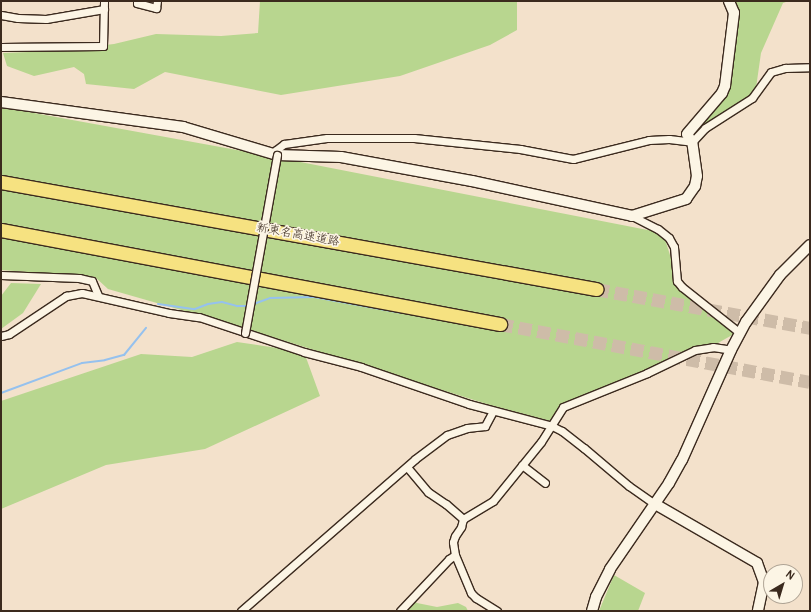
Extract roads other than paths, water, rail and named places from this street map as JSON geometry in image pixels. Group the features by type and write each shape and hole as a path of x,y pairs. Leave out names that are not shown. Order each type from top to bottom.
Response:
{"highway":[{"name":"新東名高速道路","path":"1,182 596,289"},
{"path":"1,230 500,324"}],"street":[{"path":"1,48 103,46 104,1"},
{"path":"137,1 137,4 156,8 157,1"},
{"path":"632,216 686,199 695,186 697,176 692,142 687,134 722,93 725,86 734,13 729,1"},
{"path":"1,15 18,18 46,19 104,10"},
{"path":"692,142 705,128 752,98 771,72 786,68 810,68"},
{"path":"1,102 183,128 277,155 341,157 472,181 632,216 658,229 669,238 674,247 677,282 740,333"},
{"path":"245,333 277,155 276,150 284,144 327,138 414,138 520,149 573,159 649,140 669,139 692,142"},
{"path":"592,611 596,597 610,569 655,504 682,460 740,333 780,275 810,245"},
{"path":"1,275 79,278 92,281 98,295"},
{"path":"1,336 9,334 66,296 82,293 98,295 169,313 199,317 304,352 361,367 493,411 552,426 562,431 629,486 655,504 757,563 764,582 758,611"},
{"path":"497,611 476,598 471,593 455,555 453,542 463,519 482,509 493,501 552,426 563,407 647,373 681,355 695,350 713,347 731,350"},
{"path":"242,611 406,467 447,435 467,428 485,426 493,411"},
{"path":"522,465 545,483"},
{"path":"406,467 428,492 446,504 463,519"},
{"path":"400,611 449,559 455,555"}],"waterway":[{"path":"251,305 270,298 314,297 401,313"},
{"path":"158,304 195,309 208,304 222,302 237,306 247,306"},
{"path":"1,393 82,363 105,360 124,355 146,328"}],"tunnel":[{"path":"596,289 810,328"},
{"path":"500,324 810,382"}]}
